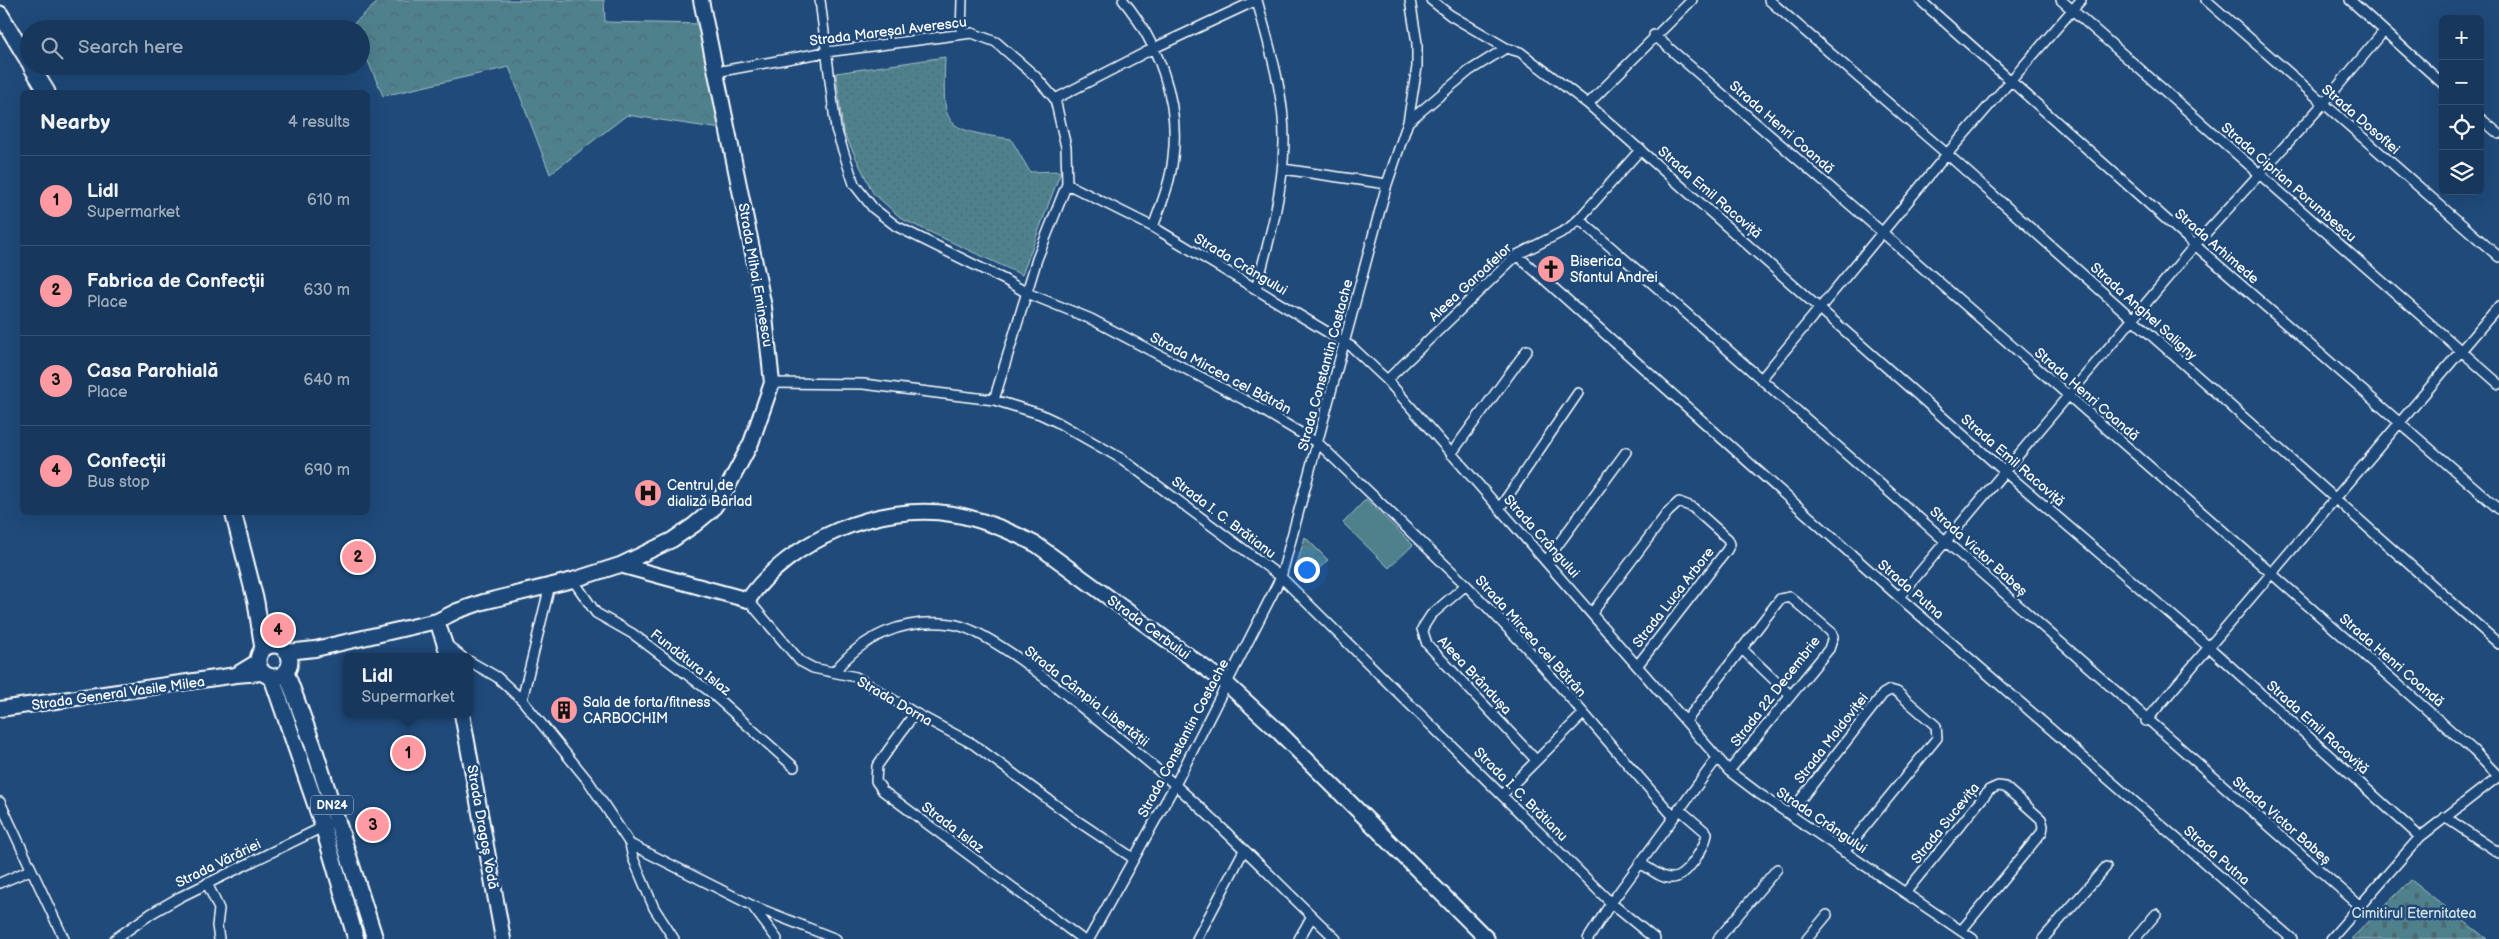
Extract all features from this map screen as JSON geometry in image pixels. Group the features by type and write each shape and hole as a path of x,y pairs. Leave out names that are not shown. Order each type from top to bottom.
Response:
{"main road":[{"name":"Strada Mihai Eminescu","path":"437,621 457,611 483,602 573,580 620,565 672,540 712,510 739,469 747,452 772,382 764,307 701,0"},
{"path":"0,14 20,47"},
{"path":"37,75 46,90"},
{"name":"Strada Cerbului","path":"748,600 761,581 779,564 801,549 845,527 887,516 926,512 951,513 1003,527 1037,545 1227,684 1277,730 1488,939"},
{"name":"DN24","path":"234,515 256,602 266,661 375,939"},
{"path":"620,565 748,600"},
{"path":"288,662 279,646 266,661 277,678 288,662 315,649 437,621 448,650"},
{"name":"Strada General Vasile Milea","path":"0,710 236,675 266,661"},
{"name":"DN24","path":"288,662 313,745 356,939"},
{"name":"Strada Dragoș Vodă","path":"463,718 504,939"}],"street":[{"name":"Strada Mircea cel Bătrân","path":"820,0 836,130 843,157 854,184 873,208 896,226 1005,280 1027,293 1091,319 1268,412 1319,444 1466,584 1525,646 1583,714 1676,813 1707,833 1706,842 1702,850 1682,874 1673,878 1665,877 1640,863"},
{"path":"961,34 962,0"},
{"path":"1122,0 1137,17 1154,48 1163,70 1170,104 1174,157 1166,192 1153,228"},
{"path":"1055,100 1154,48 1257,0 1271,50 1280,98 1284,141 1283,169 1272,230 1256,289"},
{"name":"Strada Constantin Costache","path":"1088,939 1175,785 1281,577 1346,344 1387,184 1408,122 1417,67 1417,43 1410,0"},
{"path":"1430,0 1450,15 1506,48 1520,52 1588,104 1692,0"},
{"name":"Strada Anghel Saligny","path":"1769,0 1947,154 2499,644"},
{"name":"Strada Arhimede","path":"1920,0 2195,245 2499,509"},
{"name":"Strada Ciprian Porumbescu","path":"2061,0 2499,384"},
{"path":"1762,378 1821,309 1947,154 2081,0"},
{"name":"Strada Dosoftei","path":"2206,0 2499,257"},
{"path":"2350,0 2439,80"},
{"path":"1899,597 2195,245 2323,104 2384,31"},
{"name":"Strada Mareșal Averescu","path":"716,72 826,52 961,34 984,36 996,42 1035,76 1055,100 1066,147 1067,184 1037,259 994,400"},
{"name":"Strada Henri Coandă","path":"1654,36 1883,233 2273,574 2474,751 2498,776"},
{"path":"1408,122 1476,66 1506,48"},
{"name":"Strada Emil Racoviță","path":"1588,104 2005,472 2210,648 2420,837"},
{"path":"2484,121 2499,134"},
{"name":"Aleea Garoafelor","path":"1387,380 1517,255 1568,229 1579,219 1641,149"},
{"path":"1283,169 1387,184"},
{"name":"Strada Crângului","path":"1067,184 1153,228 1346,344 1367,359 1729,771 1973,939"},
{"name":"Strada Victor Babeș","path":"1579,219 1948,541 2146,720 2359,905"},
{"name":"Strada Putna","path":"1517,255 1899,597 2292,939"},
{"path":"2146,720 2210,648 2398,422 2499,306"},
{"path":"1451,454 1527,350"},
{"name":"Strada I. C. Brătianu","path":"772,382 863,384 994,400 1040,414 1122,459 1281,577 1611,903 1655,939"},
{"path":"1499,509 1578,393"},
{"path":"1546,561 1626,452"},
{"name":"Strada Luca Arbore","path":"1592,613 1662,518 1679,502 1692,507 1728,539 1730,544 1727,550 1637,666"},
{"name":"Fundătura Islaz","path":"573,580 596,613 633,634 708,691 794,768"},
{"name":"Aleea Brândușa","path":"1466,584 1431,615 1422,629 1423,636 1427,644 1536,760"},
{"path":"522,700 550,586"},
{"name":"Strada 22 Decembrie","path":"1686,721 1775,605 1785,597 1795,600 1831,632 1833,637 1829,648 1729,771"},
{"name":"Strada Dorna","path":"748,600 800,661 814,668 856,677 915,713 973,744 1079,822 1133,858"},
{"name":"Strada Câmpia Libertății","path":"834,672 849,654 885,631 913,624 952,624 1004,649 1040,674 1175,785 1336,939"},
{"path":"1741,648 1790,695"},
{"path":"473,663 496,677 522,700 589,782 630,844 646,890 674,939"},
{"name":"Strada Moldoviței","path":"1790,814 1883,694 1890,690 1897,692 1936,726 1937,738 1844,852"},
{"name":"Strada Islaz","path":"915,713 877,766 876,780 883,791 1082,939"},
{"path":"1502,795 1583,714"},
{"path":"1588,939 1611,903 1718,757"},
{"path":"2331,939 2420,837 2498,776"},
{"name":"Strada Sucevița","path":"1905,893 1989,790 1998,786 2005,787 2041,819 2042,832 1960,931"},
{"path":"0,802 30,870 64,939"},
{"path":"2446,817 2499,853"},
{"name":"Strada Vărăriei","path":"115,939 152,913 207,883 330,823"},
{"path":"630,844 753,906 836,939"},
{"path":"1197,939 1244,850"},
{"path":"2043,939 2106,867"},
{"path":"1718,939 1778,869"},
{"path":"0,883 30,870"},
{"path":"207,883 219,909 217,926 219,939"},
{"path":"753,906 777,939"},
{"path":"2135,939 2156,914"},
{"path":"1807,939 1827,915"},
{"path":"1299,939 1312,916"}],"green space":[{"path":"380,0 604,0 605,22 704,24 721,129 627,115 550,174 509,67 383,96 370,66 370,20 358,20"},
{"path":"945,57 944,98 946,111 958,127 970,132 1011,139 1030,172 1061,171 1022,275 902,219 873,193 843,131 836,73"},
{"path":"1366,499 1413,545 1389,568 1343,523"},
{"path":"1305,537 1328,560 1304,583 1294,573"},
{"name":"Cimitirul Eternitatea","path":"2411,880 2487,939 2351,939"}],"place":[{"name":"Biserica Sfantul Andrei","path":"1551,269"},
{"name":"Centrul de dializă Bârlad","path":"648,493"},
{"name":"Fabrica de Confecții","path":"358,557"},
{"name":"Confecții","path":"278,630"},
{"name":"Sala de forta/fitness CARBOCHIM","path":"564,710"},
{"name":"Lidl","path":"408,753"},
{"name":"Casa Parohială","path":"373,825"}]}
